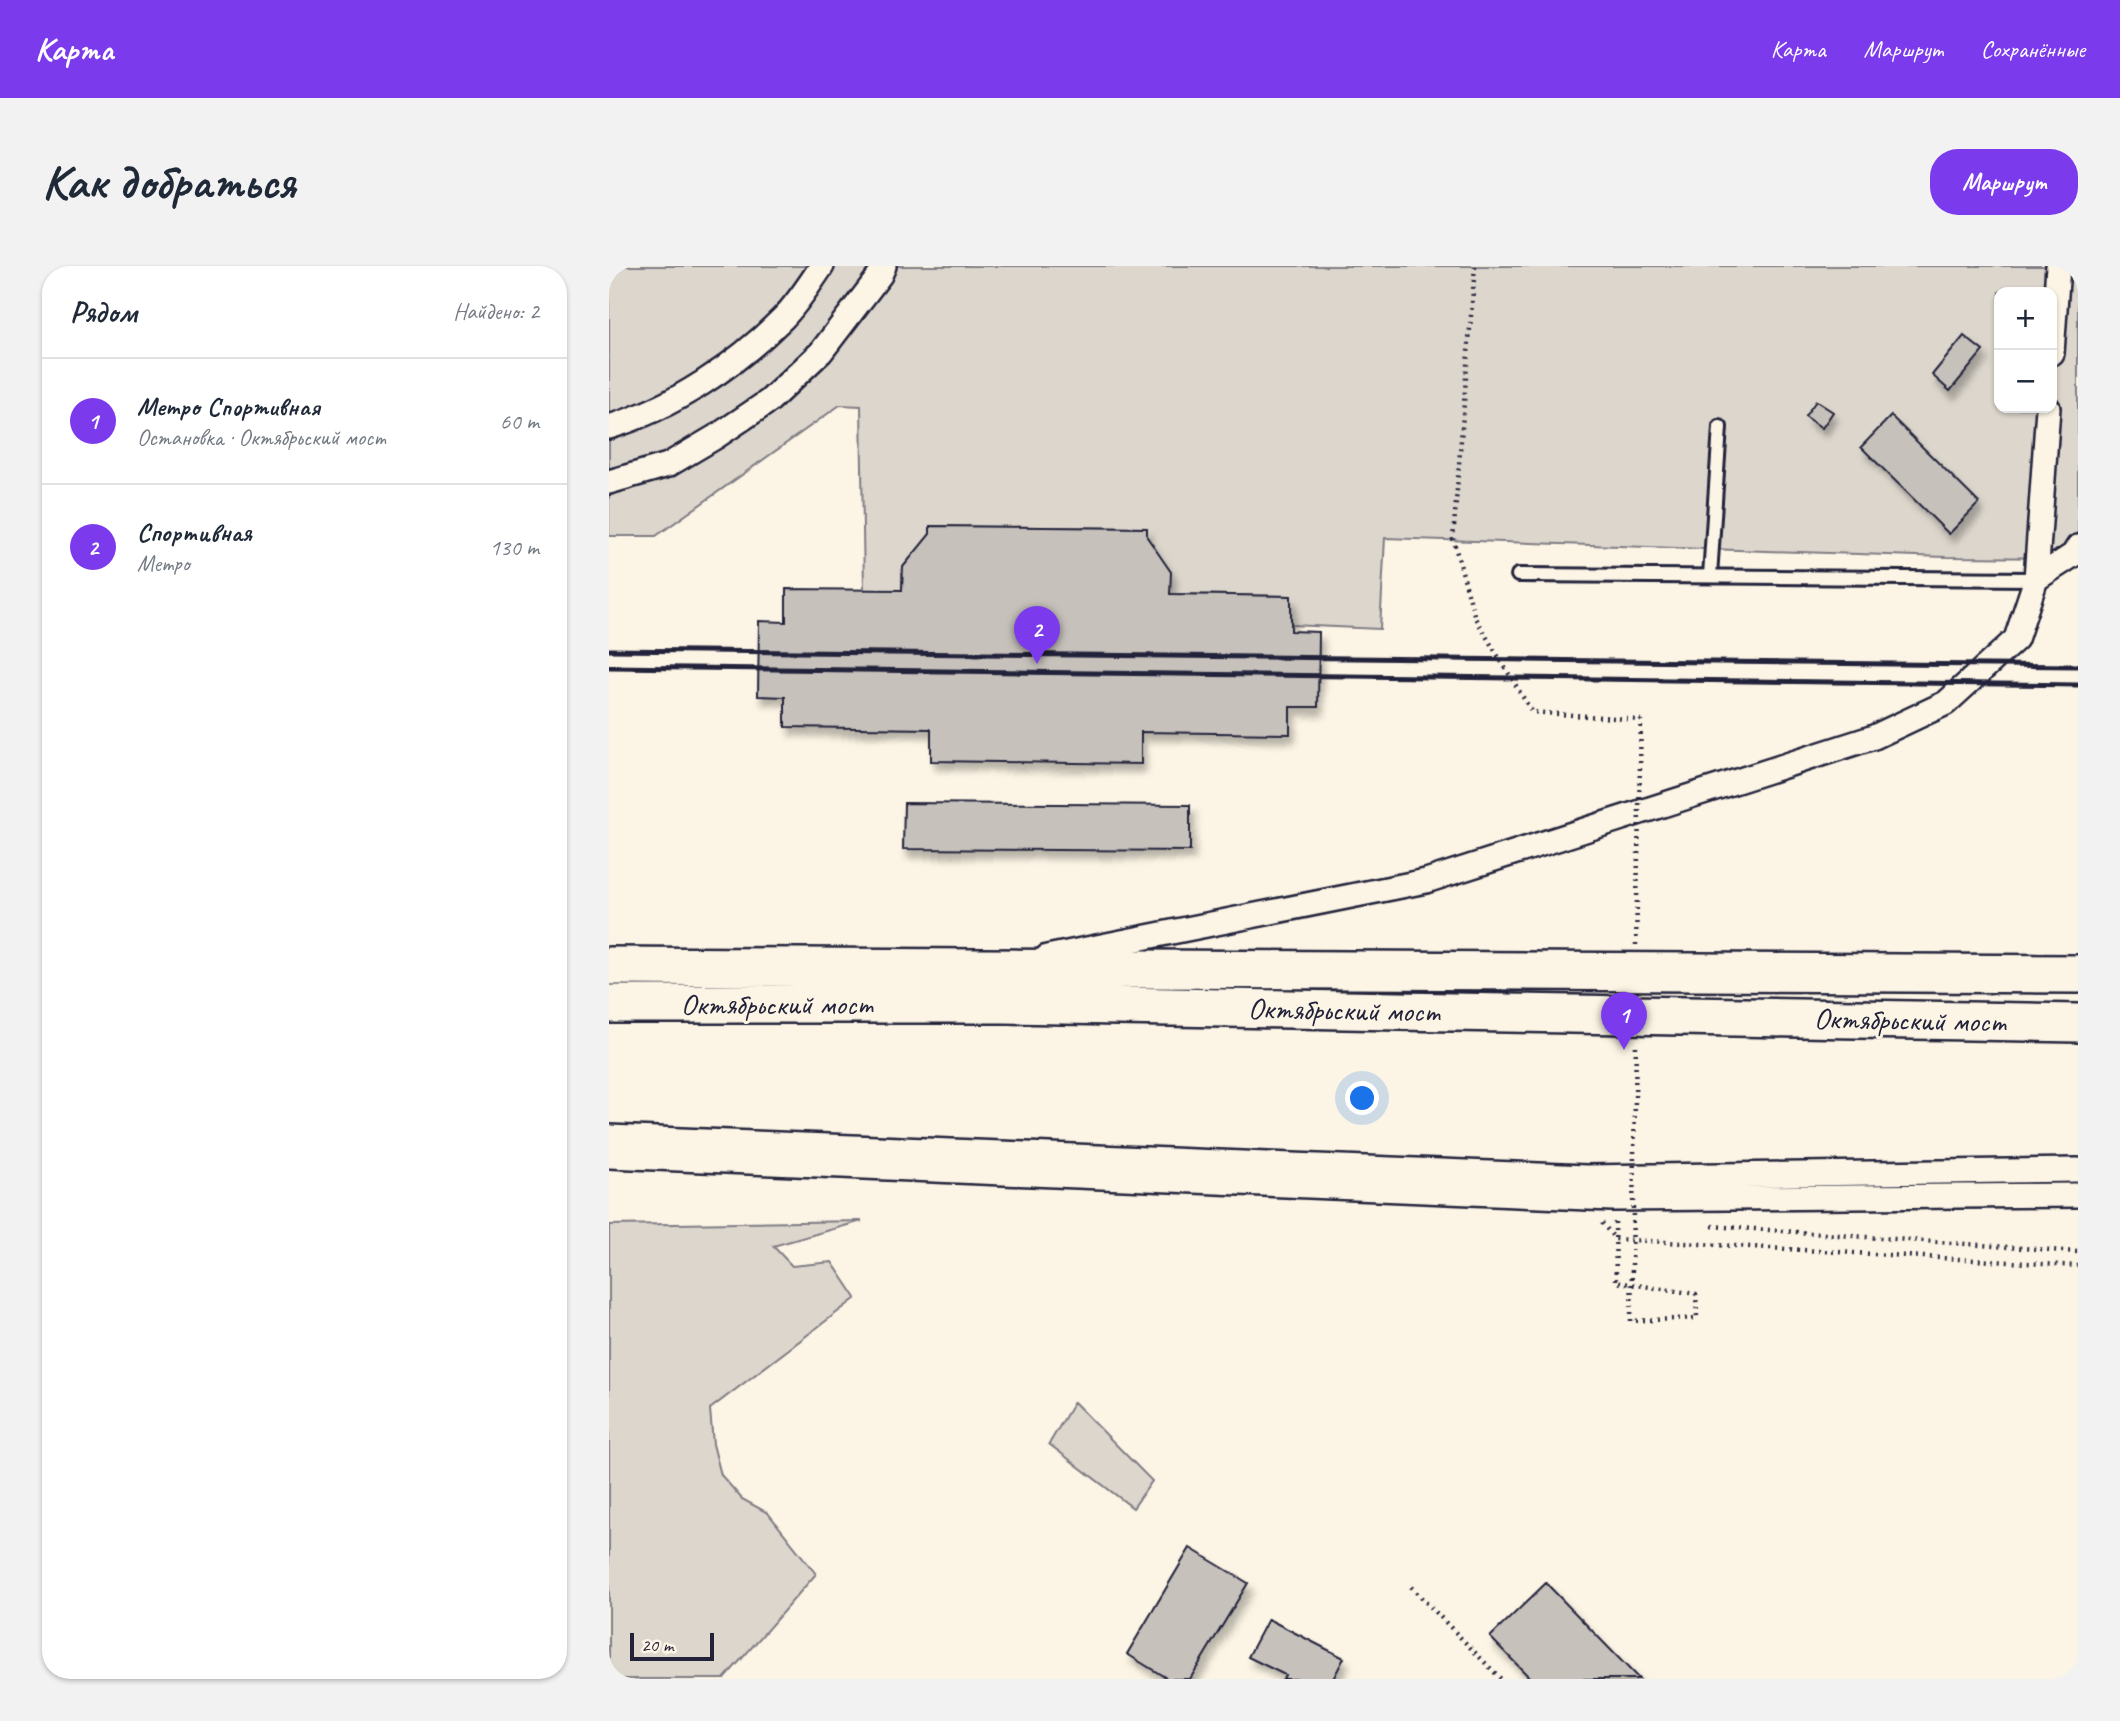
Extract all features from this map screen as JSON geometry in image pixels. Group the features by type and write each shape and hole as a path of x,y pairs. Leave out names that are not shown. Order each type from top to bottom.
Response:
{"main road":[{"name":"Октябрьский мост","path":"609,965 2078,974"},
{"name":"Октябрьский мост","path":"609,1004 1017,1004 2078,1023"}],"street":[{"path":"609,427 629,421 687,392 740,356 785,317 822,266"},
{"path":"609,482 668,465 769,401 821,352 884,266"},
{"path":"2052,350 2058,266"},
{"path":"999,966 1426,881 1874,737 1947,704 2017,639 2036,579 2048,413"},
{"path":"2036,579 2073,555 2078,547"},
{"path":"609,1137 1586,1177 2078,1170"},
{"path":"609,1156 1613,1209 2078,1195"}],"lane":[{"path":"1710,576 1720,427"},
{"path":"1518,575 2036,579"}],"path":[{"path":"1475,266 1453,539 1475,618 1532,712 1641,720 1636,945"},
{"path":"1636,1043 1631,1321 1697,1318 1696,1294 1616,1282 1613,1209 1642,1221"},
{"path":"1599,1219 1615,1239 2078,1266"},
{"path":"1710,1226 2078,1252"},
{"path":"1411,1587 1501,1679"}],"shaded area":[{"path":"609,266 2078,266 2078,558 1946,557 1385,538 1380,629 1291,625 1291,596 1170,594 1147,537 1146,528 930,526 930,534 902,570 902,590 864,590 861,406 840,405 656,536 609,536"},
{"path":"862,1221 773,1246 792,1266 832,1262 856,1298 710,1409 713,1444 721,1475 742,1499 768,1513 816,1574 724,1679 609,1679 609,1225"},
{"path":"1074,1402 1152,1481 1133,1508 1049,1444"}],"building":[{"path":"1964,336 1983,351 1950,391 1932,375"},
{"path":"1816,401 1833,412 1822,428 1805,416"},
{"path":"1891,416 1979,503 1949,534 1861,447"},
{"path":"930,526 1147,528 1147,537 1171,572 1170,594 1291,596 1291,631 1319,632 1318,707 1290,707 1290,734 1141,732 1141,764 931,761 931,729 785,727 785,697 758,696 759,621 786,622 786,589 902,590 903,567 930,534"},
{"path":"904,803 1190,805 1190,851 903,849"},
{"path":"1190,1548 1248,1583 1190,1679 1168,1679 1127,1654"},
{"path":"1546,1583 1639,1679 1531,1679 1490,1637"},
{"path":"1268,1619 1344,1658 1333,1679 1283,1679 1285,1675 1248,1657"}],"railway":[{"path":"609,650 2078,666"},
{"path":"609,667 2078,685"}],"place":[{"name":"Спортивная","path":"1037,664"},
{"name":"Метро Спортивная","path":"1624,1050"}]}
